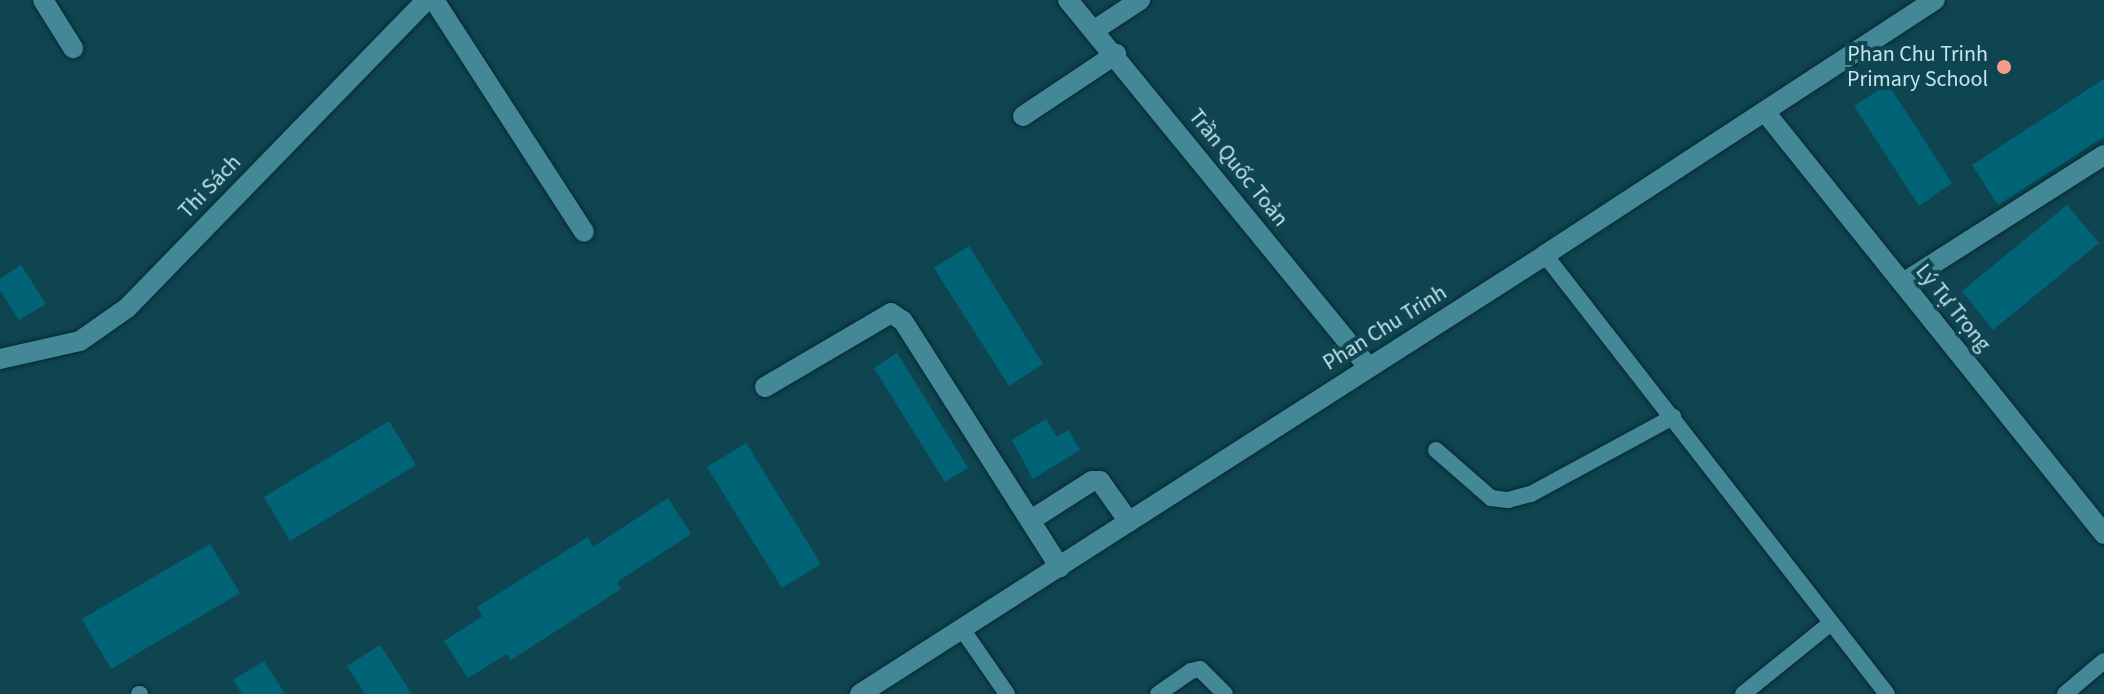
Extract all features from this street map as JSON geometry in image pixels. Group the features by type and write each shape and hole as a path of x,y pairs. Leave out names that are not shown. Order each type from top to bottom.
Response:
{"street":[{"path":"43,0 73,48"},
{"path":"434,0 584,232"},
{"name":"Trần Quốc Toản","path":"1068,0 1096,29 1368,367"},
{"path":"1096,29 1140,0"},
{"name":"Phan Chu Trinh","path":"860,694 1545,255 1935,0"},
{"name":"Thi Sách","path":"0,359 80,341 127,308 413,3"},
{"path":"1023,116 1116,54"},
{"name":"Lý Tự Trọng","path":"1765,112 2104,534"},
{"path":"1903,283 2104,155"},
{"path":"765,387 891,313 903,321 1060,567"},
{"path":"1031,520 1092,481 1100,481 1129,522"}],"lane":[{"path":"1545,255 1887,694"},
{"path":"1436,450 1491,498 1508,500 1531,494 1673,417"},
{"path":"1743,694 1831,623"},
{"path":"962,629 1007,694"},
{"path":"2065,694 2104,661"},
{"path":"1158,694 1191,671 1200,669 1225,694"}],"building":[{"path":"2104,79 2104,137 1998,205 1972,165"},
{"path":"1888,84 1952,183 1919,206 1854,106"},
{"path":"2067,205 2099,243 1993,330 1962,291"},
{"path":"969,246 1043,364 1009,386 934,268"},
{"path":"21,265 46,304 19,320 0,290 0,279"},
{"path":"897,353 968,468 945,482 874,368"},
{"path":"1046,419 1057,437 1068,430 1080,450 1033,479 1012,440"},
{"path":"389,421 416,465 290,541 264,497"},
{"path":"746,443 821,564 782,588 707,467"},
{"path":"668,498 691,534 617,582 621,589 511,660 507,654 468,678 444,641 483,616 477,607 588,537 593,547"},
{"path":"210,544 240,593 111,669 82,619"},
{"path":"380,645 412,694 365,694 347,666"},
{"path":"264,661 285,694 242,694 233,680"}],"place":[{"name":"Phan Chu Trinh Primary School","path":"2004,67"}]}
